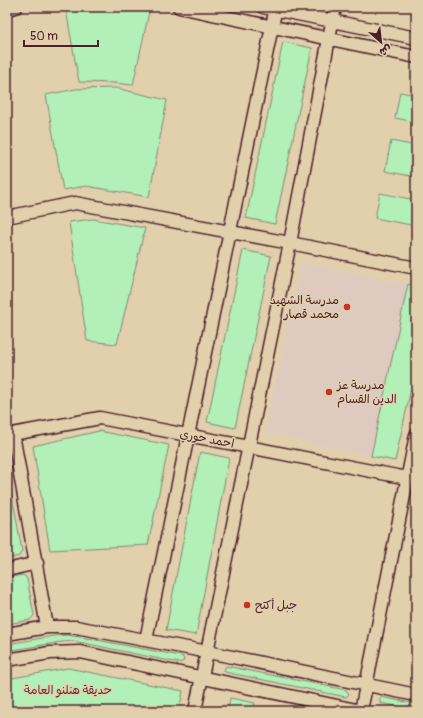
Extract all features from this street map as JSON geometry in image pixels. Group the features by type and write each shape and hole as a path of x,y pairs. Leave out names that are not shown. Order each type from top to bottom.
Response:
{"street":[{"path":"7,9 16,7"},
{"path":"179,7 416,56"},
{"path":"263,7 276,8 332,22 416,38"},
{"path":"195,711 290,243 335,7"},
{"path":"146,640 276,8"},
{"path":"7,217 75,203 416,268"},
{"name":"احمد حوري","path":"10,435 100,418 407,478"},
{"path":"10,435 37,563 47,627"},
{"path":"7,660 50,653 80,652 361,711 416,435"},
{"path":"7,570 37,563"},
{"path":"7,634 47,627 76,627 208,652 416,695"}],"shaded area":[{"name":"مدرسة عز الدين القسام","path":"301,262 408,284 371,456 265,433"}],"green space":[{"path":"80,7 114,7 149,12 133,85 79,82 66,10"},
{"path":"283,42 312,48 275,224 246,218"},
{"path":"115,88 167,100 149,197 86,186 63,190 46,95 76,89"},
{"path":"400,92 416,95 416,122 395,118"},
{"path":"391,141 416,146 416,177 385,171"},
{"path":"380,193 416,200 416,226 375,218"},
{"path":"93,219 145,228 117,344 87,341 69,222"},
{"path":"243,250 271,256 235,428 207,422"},
{"path":"408,284 416,286 416,366 395,461 371,456"},
{"path":"99,431 169,445 148,545 50,550 33,446"},
{"path":"200,452 229,458 196,635 166,630"},
{"path":"7,467 22,551 19,556 7,559"},
{"path":"22,575 27,579 34,615 30,620 7,624 7,578"},
{"path":"66,635 181,656 183,657 184,661 179,663 74,641 7,651 7,644"},
{"path":"226,666 346,690 349,694 346,697 225,672 224,670"},
{"name":"حديقة هنلنو العامة","path":"68,668 183,691 179,711 7,711 7,679"},
{"path":"381,697 416,704 416,710 380,703"},
{"path":"230,698 255,703 253,711 228,711"}],"place":[{"name":"مدرسة الشهيد محمد قصار","path":"347,307"},
{"name":"مدرسة عز الدين القسام","path":"329,392"},
{"name":"جبل أكتح","path":"247,605"}]}
